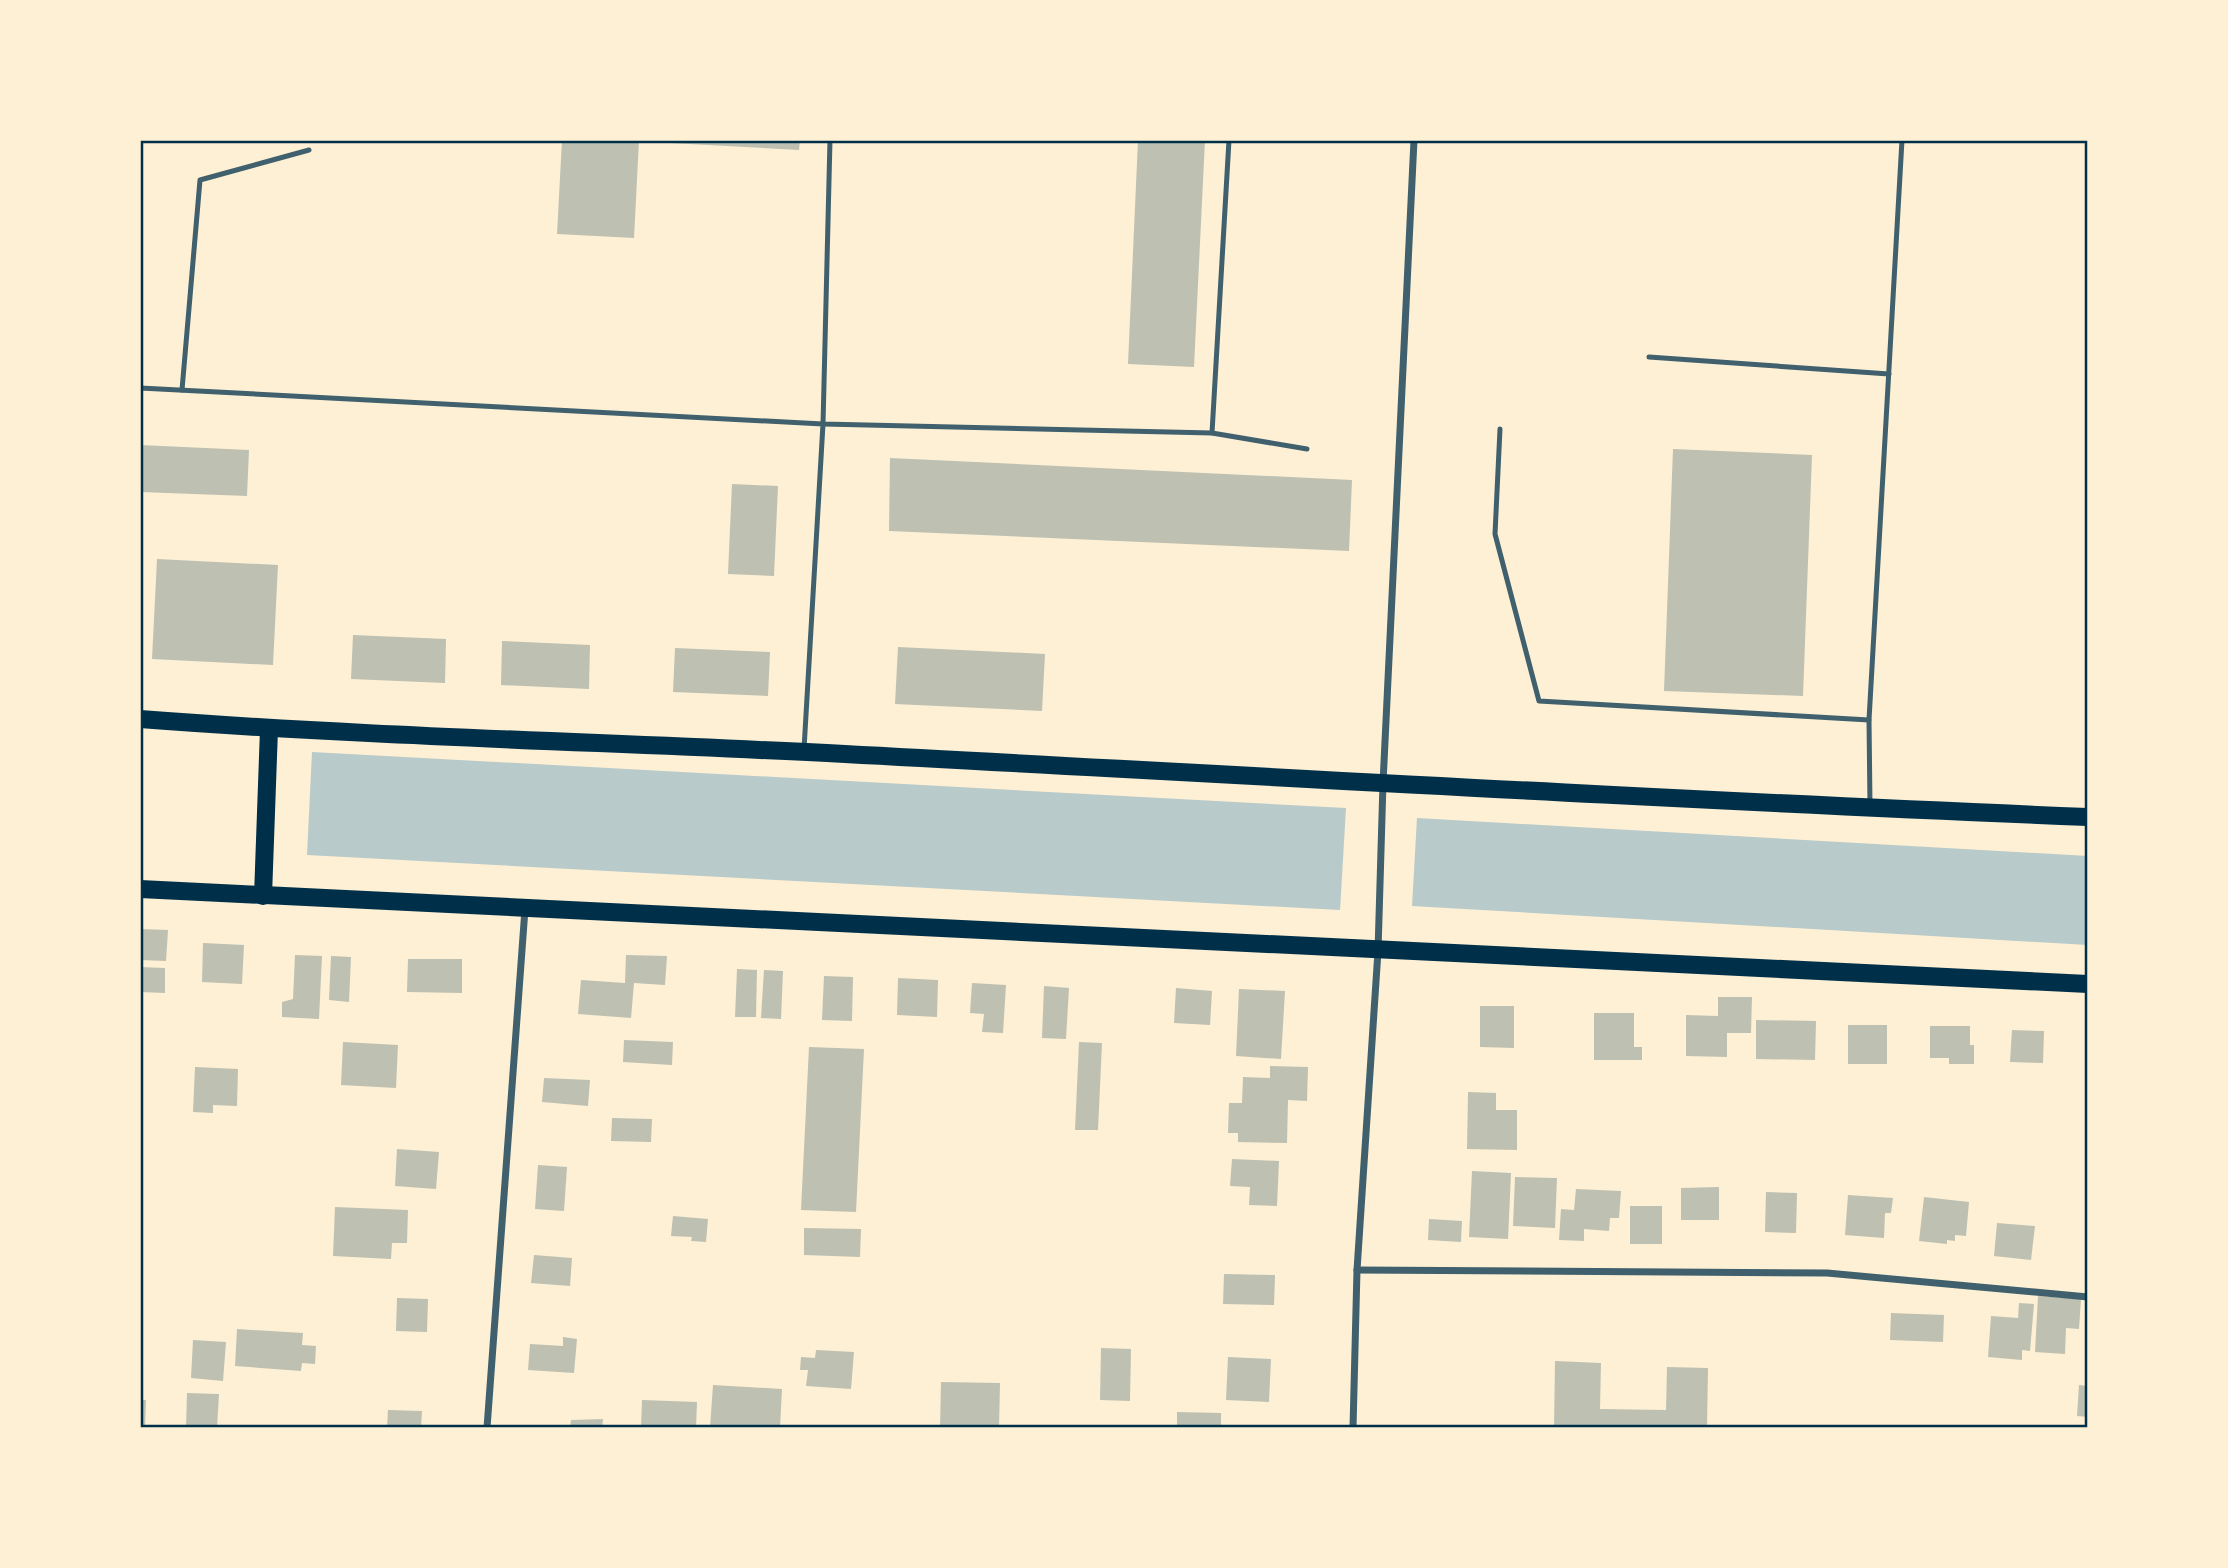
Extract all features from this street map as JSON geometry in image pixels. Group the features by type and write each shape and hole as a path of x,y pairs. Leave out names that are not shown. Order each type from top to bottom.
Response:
{"main road":[{"path":"140,719 269,729 804,752 2088,817"},
{"path":"263,896 269,729"},
{"path":"140,889 2088,984"}],"street":[{"path":"1353,1428 1357,1270 1378,951 1414,140"},
{"path":"487,1428 525,907"},
{"path":"1357,1270 1827,1273 2088,1297"}],"lane":[{"path":"804,752 822,425 830,140"},
{"path":"1212,433 1229,140"},
{"path":"1870,808 1869,720 1902,140"},
{"path":"182,390 200,180 309,150"},
{"path":"1649,357 1889,374"},
{"path":"140,388 822,425 1212,433 1307,449"},
{"path":"1500,429 1495,534 1538,701 1869,720"}],"shaded area":[{"path":"312,752 1346,808 1340,910 307,855"},
{"path":"1417,818 2088,856 2088,945 1412,906"}],"building":[{"path":"562,140 639,140 634,238 557,234"},
{"path":"651,140 800,140 799,150"},
{"path":"1138,140 1205,140 1194,367 1128,364"},
{"path":"140,445 249,450 247,496 140,492"},
{"path":"1673,449 1812,455 1803,696 1664,691"},
{"path":"890,458 1352,480 1349,551 889,531"},
{"path":"732,484 778,486 774,576 728,574"},
{"path":"157,559 278,565 273,665 152,659"},
{"path":"353,635 446,639 445,683 351,679"},
{"path":"502,641 590,645 589,689 501,685"},
{"path":"898,647 1045,654 1042,711 895,704"},
{"path":"675,648 770,652 768,696 673,692"},
{"path":"140,929 168,930 166,961 140,960"},
{"path":"203,943 244,945 242,984 202,982"},
{"path":"295,955 322,956 319,1019 282,1017 282,1002 293,999"},
{"path":"626,955 667,956 665,985 634,983 631,1018 578,1014 581,980 625,983"},
{"path":"331,956 351,957 349,1002 329,1000"},
{"path":"408,959 462,959 462,993 407,992"},
{"path":"140,967 165,968 165,993 140,992"},
{"path":"737,969 757,970 756,1017 735,1017"},
{"path":"764,970 783,971 781,1019 761,1018"},
{"path":"824,976 853,977 852,1021 822,1020"},
{"path":"898,978 938,980 937,1017 897,1015"},
{"path":"972,983 1006,985 1003,1033 982,1032 984,1014 970,1013"},
{"path":"1044,986 1069,988 1066,1039 1042,1038"},
{"path":"1176,988 1212,991 1210,1025 1174,1023"},
{"path":"1239,989 1285,991 1281,1059 1236,1056"},
{"path":"1718,997 1752,997 1751,1033 1727,1033 1727,1057 1686,1056 1686,1015 1718,1016"},
{"path":"1480,1006 1514,1006 1514,1048 1480,1047"},
{"path":"1594,1013 1634,1013 1634,1047 1642,1047 1642,1060 1594,1060"},
{"path":"1756,1020 1816,1021 1815,1060 1756,1059"},
{"path":"1848,1025 1887,1025 1887,1064 1848,1064"},
{"path":"1930,1026 1970,1026 1974,1064 1949,1064 1949,1058 1930,1058"},
{"path":"2012,1030 2044,1031 2043,1063 2010,1062"},
{"path":"624,1040 673,1042 672,1065 623,1062"},
{"path":"343,1042 398,1045 396,1088 341,1085"},
{"path":"1079,1042 1102,1043 1098,1130 1075,1130"},
{"path":"809,1047 864,1049 856,1212 801,1210"},
{"path":"1270,1066 1308,1067 1307,1101 1288,1100 1287,1143 1238,1142 1238,1133 1228,1133 1229,1103 1242,1103 1243,1077 1270,1078"},
{"path":"195,1067 238,1069 237,1106 213,1105 213,1113 193,1112"},
{"path":"544,1078 590,1080 588,1106 542,1102"},
{"path":"1468,1092 1496,1093 1496,1110 1517,1110 1517,1150 1467,1149"},
{"path":"612,1118 652,1119 651,1142 611,1141"},
{"path":"397,1149 439,1152 436,1189 395,1186"},
{"path":"1232,1159 1279,1161 1277,1206 1249,1205 1250,1187 1230,1186"},
{"path":"538,1165 567,1167 564,1211 535,1209"},
{"path":"1472,1171 1511,1173 1508,1239 1469,1237"},
{"path":"1515,1177 1557,1178 1555,1228 1513,1226"},
{"path":"1719,1187 1719,1220 1681,1220 1681,1188"},
{"path":"1576,1189 1621,1191 1619,1218 1610,1218 1609,1231 1584,1229 1584,1241 1559,1240 1561,1209 1574,1210"},
{"path":"1766,1192 1797,1193 1796,1233 1765,1232"},
{"path":"1848,1195 1893,1198 1891,1213 1885,1213 1884,1238 1845,1235"},
{"path":"1924,1197 1969,1202 1966,1236 1955,1235 1955,1241 1947,1240 1947,1244 1919,1241"},
{"path":"1630,1206 1662,1206 1662,1244 1630,1244"},
{"path":"335,1207 408,1210 407,1243 392,1243 391,1259 333,1256"},
{"path":"673,1216 708,1219 706,1242 691,1241 692,1237 671,1236"},
{"path":"1429,1219 1462,1221 1461,1242 1428,1240"},
{"path":"1997,1223 2035,1226 2031,1260 1994,1256"},
{"path":"804,1228 861,1229 860,1257 804,1255"},
{"path":"534,1255 572,1258 570,1286 531,1283"},
{"path":"1224,1274 1275,1275 1274,1305 1223,1304"},
{"path":"2038,1296 2081,1299 2079,1329 2066,1328 2065,1354 2035,1352"},
{"path":"397,1298 428,1299 427,1332 396,1331"},
{"path":"2019,1303 2034,1304 2030,1351 2022,1350 2022,1360 1988,1357 1991,1316 2018,1318"},
{"path":"1891,1313 1944,1315 1943,1342 1890,1340"},
{"path":"237,1329 303,1333 302,1345 316,1346 315,1364 302,1363 301,1371 235,1366"},
{"path":"563,1337 577,1339 574,1373 528,1370 530,1344 563,1346"},
{"path":"193,1340 226,1342 223,1381 191,1378"},
{"path":"1101,1348 1131,1349 1130,1401 1100,1400"},
{"path":"816,1350 854,1352 851,1389 806,1386 808,1370 800,1370 801,1357 815,1358"},
{"path":"1228,1357 1271,1359 1269,1402 1226,1400"},
{"path":"1555,1361 1601,1363 1600,1409 1666,1410 1667,1367 1708,1368 1707,1428 1554,1428"},
{"path":"941,1382 1000,1383 999,1428 940,1428"},
{"path":"713,1385 782,1389 780,1428 710,1428"},
{"path":"2079,1385 2088,1386 2088,1417 2077,1416"},
{"path":"187,1393 219,1394 217,1428 186,1428"},
{"path":"140,1400 146,1400 145,1428 140,1428"},
{"path":"642,1400 697,1402 696,1428 641,1428"},
{"path":"388,1410 422,1411 421,1428 387,1428"},
{"path":"1177,1412 1221,1413 1221,1428 1177,1428"},
{"path":"603,1419 602,1428 570,1428 571,1420"}]}
